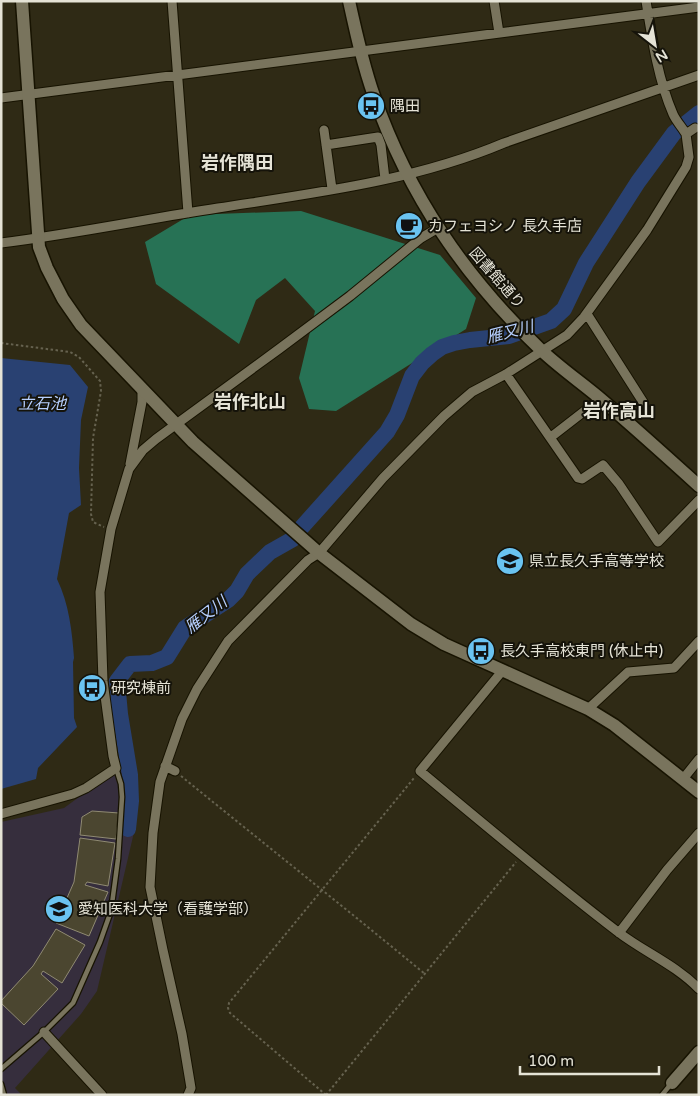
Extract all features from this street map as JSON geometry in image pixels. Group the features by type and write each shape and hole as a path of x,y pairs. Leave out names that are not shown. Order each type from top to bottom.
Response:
{"street":[{"path":"22,1 39,247 47,268 63,299 81,324 176,424 237,481 318,553 411,624 444,644 588,709 614,725 699,792"},
{"path":"172,1 176,75 188,213"},
{"name":"図書館通り","path":"349,1 360,52 376,104 389,136 407,174 455,254 515,324 542,351 699,486"},
{"path":"494,1 499,34"},
{"path":"188,1095 190,1088 182,1034 164,959 150,887 155,817 160,782 182,719 197,688 228,641 308,560 318,553 383,478 444,416 472,392 506,374 567,335 587,314 647,230 686,167 688,158 685,133 674,116 664,87 654,49 646,1"},
{"path":"1,98 499,34 699,6"},
{"path":"1,243 332,189 407,174 474,156 504,143 699,75"},
{"path":"685,133 695,128"},
{"path":"324,130 332,189"},
{"path":"326,145 378,137 381,145 384,179"},
{"path":"129,469 143,450 176,424 350,296 421,238 438,228"},
{"path":"587,314 643,402"},
{"path":"506,374 578,478 582,479 603,465 619,484 658,542 699,500"},
{"path":"1,814 73,794 86,788 116,768 103,681 100,592 111,529 129,469 142,402 142,388"},
{"path":"551,437 600,399"},
{"path":"588,709 628,672 674,668 699,641"},
{"path":"503,670 420,771 522,856 620,933 678,971 699,989"},
{"path":"683,779 699,759"},
{"path":"165,766 175,771"},
{"path":"620,933 667,870 699,833"},
{"path":"44,1032 102,1095"},
{"path":"672,1083 699,1052"}],"lane":[{"path":"1,1069 74,1003 100,942 110,912 116,879 122,806 121,784 116,768"},
{"path":"662,1095 672,1083"},
{"path":"1,1084 4,1095"}],"path":[{"path":"1,343 70,352 79,357 100,381 101,391 92,438 91,514 93,522 111,529"},
{"path":"175,771 324,890 424,974"},
{"path":"420,771 230,1003 228,1008 230,1013 326,1095 522,856"}],"shaded area":[{"name":"愛知医科大学（看護学部）","path":"134,757 135,828 97,991 81,1014 15,1088 22,1095 1,1095 1,822 64,808"}],"green space":[{"path":"301,211 440,255 476,298 466,329 336,411 309,409 299,378 315,311 285,278 256,300 239,344 156,284 145,242 190,215"}],"water":[{"name":"立石池","path":"1,358 70,365 88,387 81,420 79,468 81,505 69,513 57,579 67,608 71,628 74,658 74,718 77,727 38,768 36,779 1,789"}],"building":[{"path":"92,811 119,813 116,839 80,835 82,817"},
{"path":"80,838 115,843 108,886 87,882 85,885 108,892 89,936 56,923 74,882"},
{"path":"56,929 85,945 62,983 43,971 41,974 58,989 24,1025 1,1001 33,966"}],"waterway":[{"name":"雁又川","path":"302,527 387,432 397,415 412,376 432,354 442,347 454,343 509,336 551,321 564,309 586,263 638,182 674,133 699,113"},
{"name":"雁又川","path":"128,829 131,801 130,775 120,714 117,681 130,664 152,663 167,657 185,628 228,600 237,591 247,574 270,552 293,539"}],"place":[{"name":"隅田","path":"371,106"},
{"name":"カフェヨシノ 長久手店","path":"409,226"},
{"name":"県立長久手高等学校","path":"510,561"},
{"name":"長久手高校東門 (休止中)","path":"481,651"},
{"name":"研究棟前","path":"92,688"},
{"name":"愛知医科大学（看護学部）","path":"59,909"}],"district":[{"name":"岩作隅田","path":"237,163"},
{"name":"岩作北山","path":"250,402"},
{"name":"岩作高山","path":"619,411"}]}
